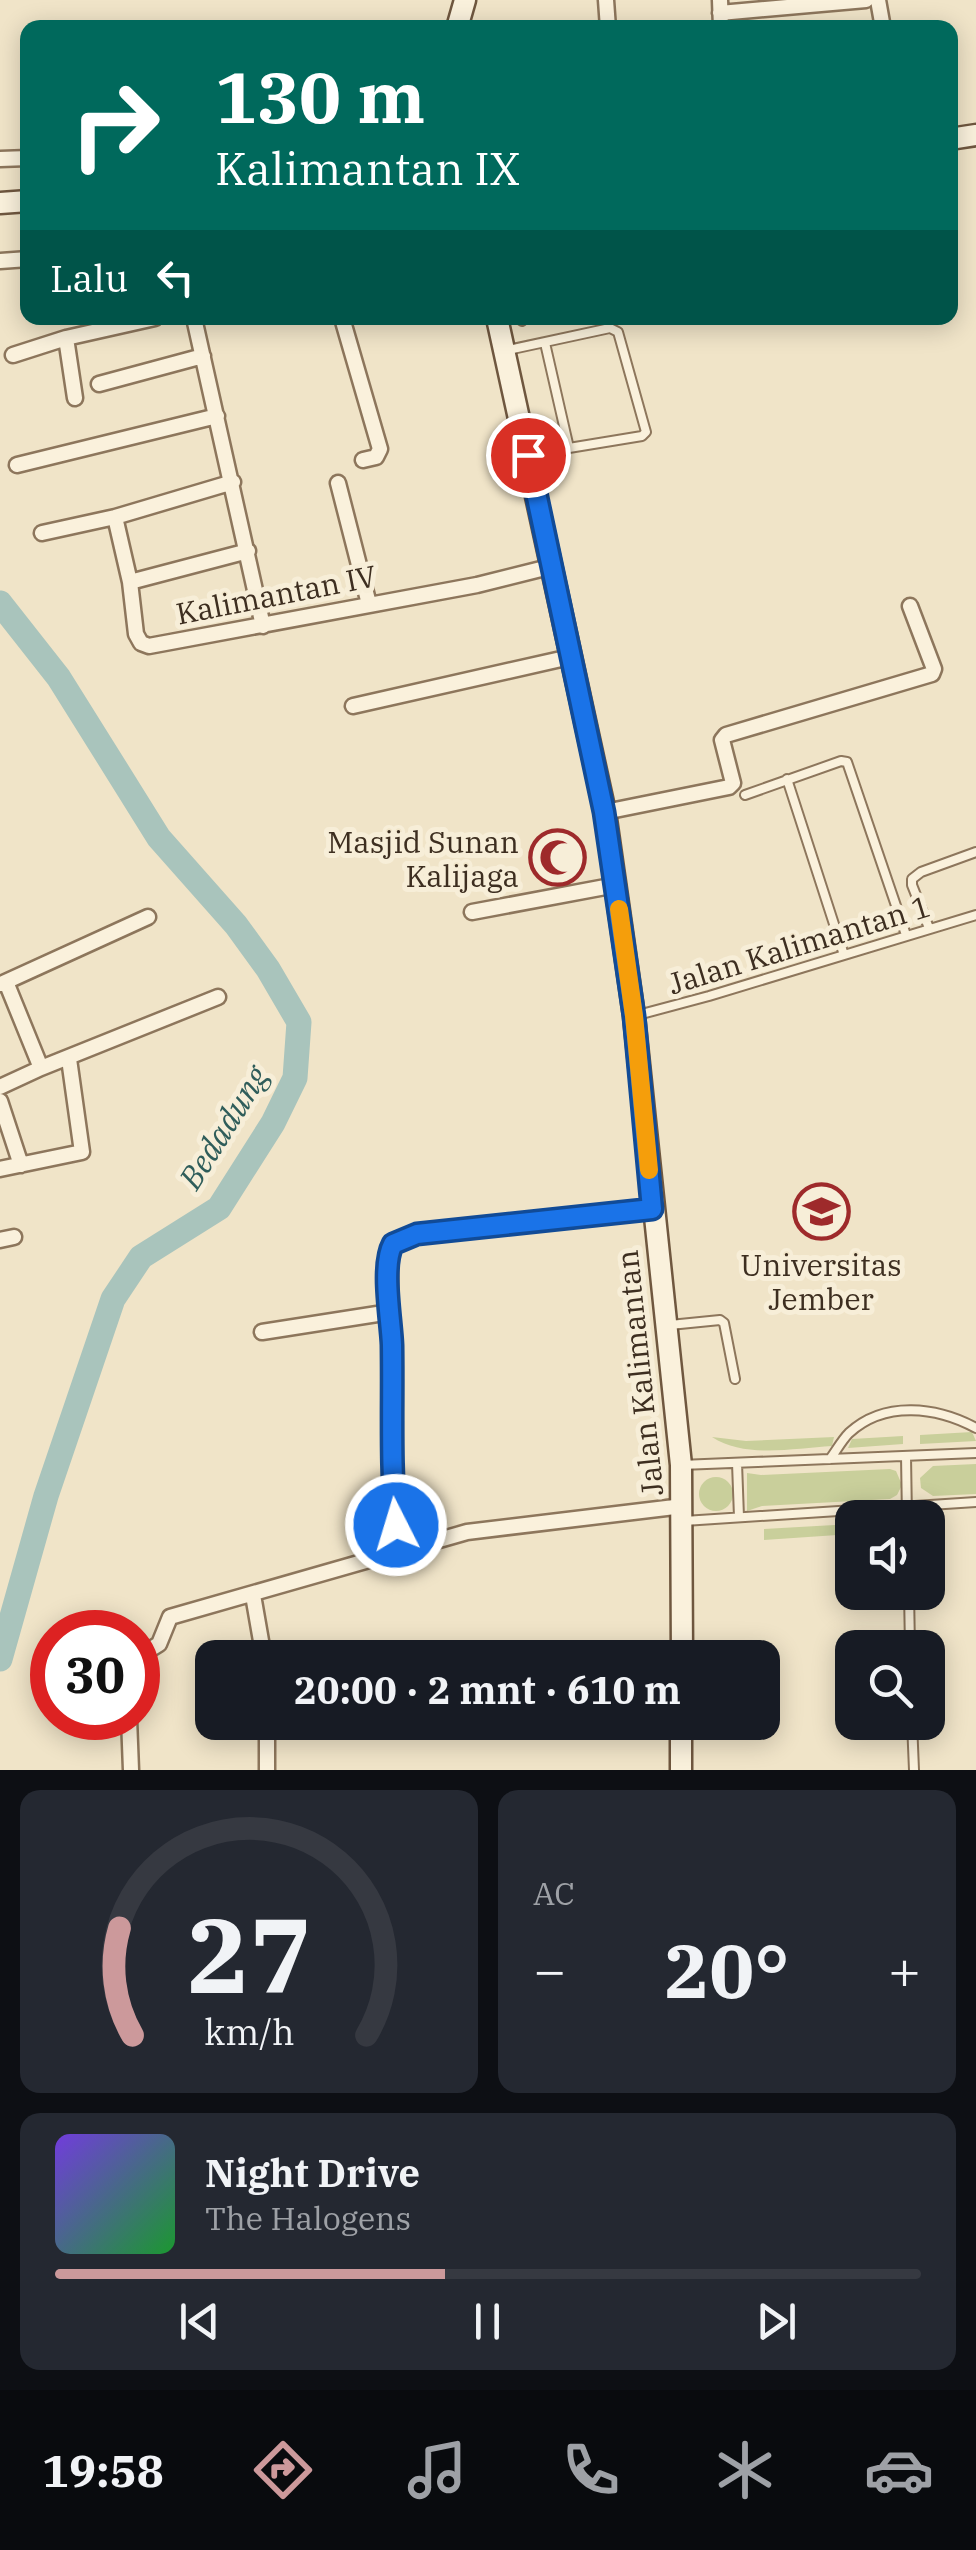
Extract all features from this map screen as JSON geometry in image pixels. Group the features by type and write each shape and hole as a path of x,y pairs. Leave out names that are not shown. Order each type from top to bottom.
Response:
{"main road":[{"name":"Jalan Kalimantan","path":"499,325 604,812 616,885 634,1016 681,1465 682,1640"},
{"path":"680,1770 681,1740"}],"street":[{"path":"720,13 866,0"},
{"path":"13,355 124,325"},
{"path":"196,325 263,626"},
{"path":"344,325 380,449 377,456 363,460"},
{"path":"66,338 76,398"},
{"path":"99,384 204,356"},
{"path":"17,464 217,416"},
{"path":"42,533 115,517 233,482"},
{"path":"338,483 370,604"},
{"name":"Kalimantan IV","path":"115,517 130,582 136,634 143,644 263,626 478,585 550,567"},
{"path":"130,582 248,551"},
{"path":"604,812 729,787 733,783 722,740 726,734 931,674 934,668 910,606"},
{"path":"352,706 570,657"},
{"path":"472,912 616,885"},
{"path":"42,1068 3,984 148,917"},
{"path":"0,1087 218,996"},
{"path":"0,1169 82,1152 69,1059"},
{"path":"0,1101 21,1165"},
{"path":"398,1552 391,1472 390,1248 408,1236 652,1209"},
{"path":"262,1332 390,1312"},
{"path":"160,1642 170,1617 467,1532 510,1524 683,1514"},
{"path":"253,1595 261,1640"},
{"path":"130,1740 131,1770"},
{"path":"267,1740 267,1770"}],"lane":[{"path":"504,350 616,329 646,432 642,436 528,455"},
{"path":"545,343 569,448"},
{"path":"745,796 841,761 850,766 906,935"},
{"path":"787,780 844,956"},
{"path":"930,928 912,878 976,852"},
{"name":"Jalan Kalimantan 1","path":"634,1016 976,915"},
{"path":"666,1326 720,1320 724,1323 734,1379"},
{"path":"830,1459 850,1432 901,1410 922,1409 976,1428"},
{"path":"681,1465 976,1453"},
{"path":"906,1456 906,1500"},
{"path":"737,1463 740,1518"},
{"path":"945,1504 976,1502"},
{"path":"683,1514 740,1518 835,1511"},
{"path":"913,1740 914,1770"}],"green space":[{"path":"972,1432 976,1441 920,1444 920,1435"},
{"path":"903,1436 903,1444 848,1448 852,1439"},
{"path":"712,1437 746,1441 834,1437 832,1446 755,1450"},
{"path":"976,1464 976,1494 933,1496 921,1488 920,1478 933,1466"},
{"path":"890,1469 896,1471 902,1485 890,1499 762,1506 747,1511 747,1473"},
{"path":"716,1477 728,1482 733,1494 728,1506 716,1511 704,1506 699,1494 704,1482"},
{"path":"835,1525 835,1535 764,1540 764,1529"}],"waterway":[{"name":"Bedadung","path":"0,603 59,678 159,838 236,925 299,1022 295,1078 273,1123 219,1208 141,1257 113,1299 46,1496 0,1659"}],"slow traffic":[{"path":"619,909 649,1170"}],"place":[{"name":"Masjid Sunan Kalijaga","path":"558,858"},
{"name":"Universitas Jember","path":"821,1211"}],"route":[{"path":"396,1525 391,1472 388,1262 393,1244 417,1234 652,1209 634,1016 604,812 528,455"}]}
